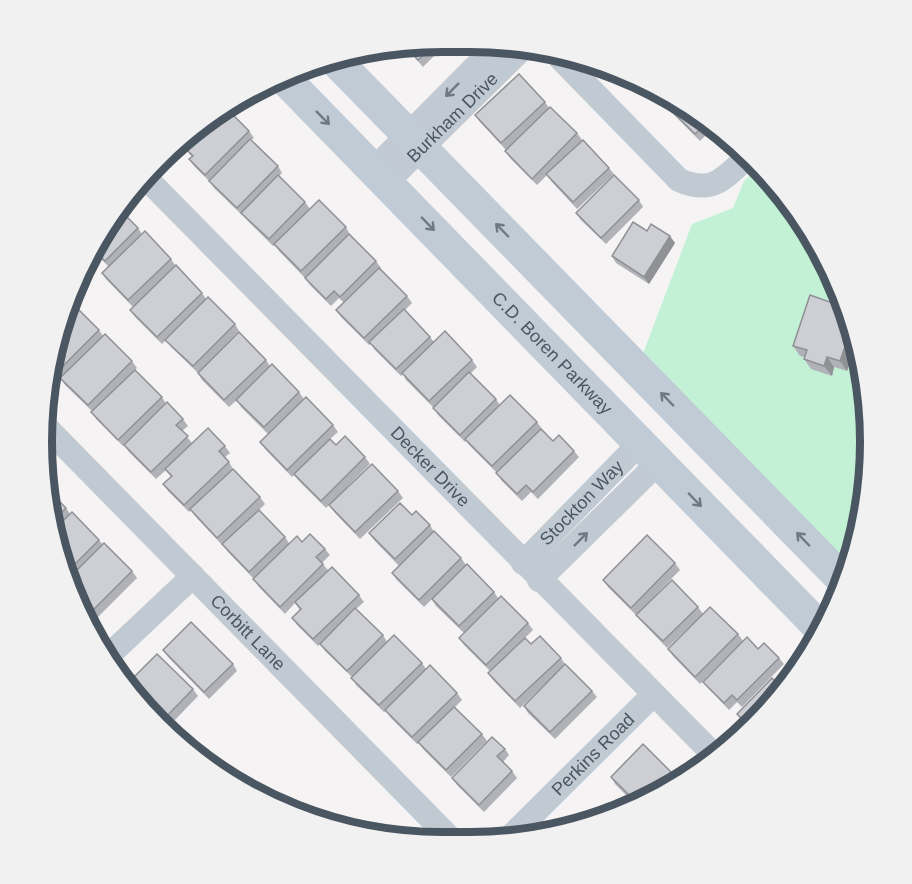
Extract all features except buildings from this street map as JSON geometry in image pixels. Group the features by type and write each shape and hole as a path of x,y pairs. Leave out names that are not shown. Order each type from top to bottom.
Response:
{"street":[{"name":"Burkham Drive","path":"415,141 490,53"},
{"name":"Burkham Drive","path":"380,176 415,141 515,55"},
{"path":"567,65 679,180 701,187 713,184 723,180 741,163"},
{"path":"341,66 837,573"},
{"name":"C.D. Boren Parkway","path":"290,84 815,622"},
{"name":"Decker Drive","path":"151,183 539,580 709,750"},
{"name":"Corbitt Lane","path":"52,433 444,832"},
{"name":"Stockton Way","path":"523,563 650,453"},
{"name":"Stockton Way","path":"539,580 650,453"},
{"path":"114,651 193,576"},
{"name":"Perkins Road","path":"519,828 653,695"}],"green space":[{"path":"752,174 794,226 830,293 846,341 856,391 860,442 852,518 841,561 641,359 692,224 733,208 744,181"}]}
